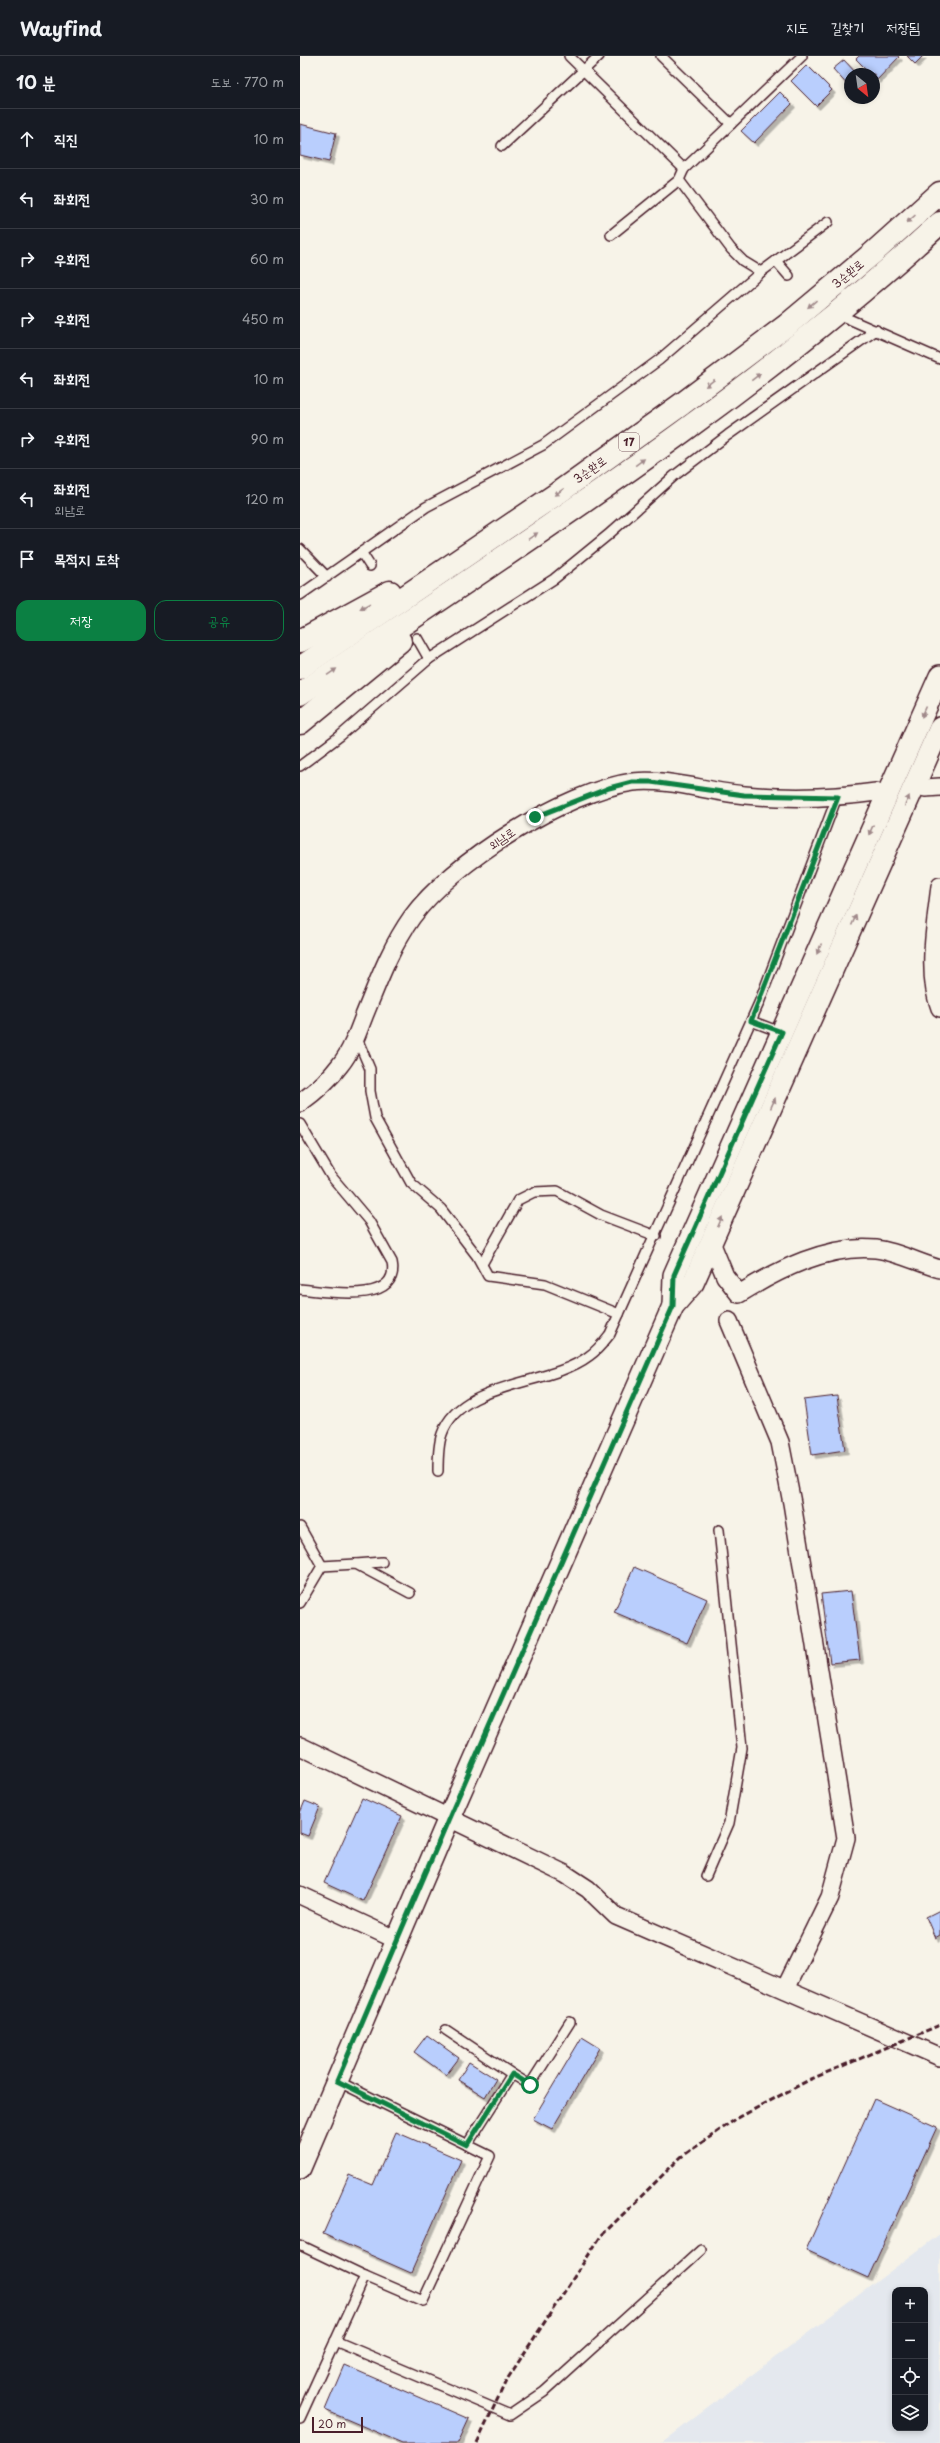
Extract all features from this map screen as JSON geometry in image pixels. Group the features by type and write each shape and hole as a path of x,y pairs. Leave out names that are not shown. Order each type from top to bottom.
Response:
{"highway":[{"name":"3순환로","path":"300,668 498,534 682,404 787,325 873,253 940,193"},
{"name":"3순환로","path":"300,694 617,479 732,395 861,294 940,223"},
{"path":"300,641 498,534"},
{"path":"300,723 510,552"}],"street":[{"path":"673,1306 674,1275 940,676"},
{"path":"300,2168 449,1818 673,1306 693,1283 940,728"},
{"name":"외남로","path":"300,1103 326,1081 342,1064 356,1035 392,948 418,908 476,858 535,817 609,788 632,782 651,782 744,795 838,797 876,792"},
{"path":"940,886 934,944 934,986 940,1008"},
{"path":"711,1242 724,1276 739,1294 798,1263 851,1249 876,1250 940,1269"},
{"path":"729,1321 780,1442 792,1503 846,1838 830,1897 785,1989"},
{"path":"300,1746 565,1874 588,1889 616,1916 940,2057"},
{"path":"300,1895 397,1940"}],"lane":[{"path":"569,56 684,169"},
{"path":"502,146 599,56"},
{"path":"661,56 731,124"},
{"path":"611,235 679,180 684,169 802,56"},
{"path":"679,180 731,249 743,261 761,272"},
{"path":"300,595 426,507 543,445 659,360 761,272 828,222"},
{"path":"776,261 789,276"},
{"path":"842,316 940,359"},
{"path":"300,766 340,736 429,659 554,579 608,535 674,476 735,430 876,330"},
{"path":"300,549 327,577"},
{"path":"361,552 370,566"},
{"path":"417,638 429,659"},
{"path":"438,1471 442,1435 447,1424 466,1404 482,1396 572,1366 588,1358 600,1347 619,1314 656,1236 751,1021 838,797"},
{"path":"751,1021 801,1040"},
{"path":"356,1035 370,1069 370,1091 376,1118 410,1183 441,1209 482,1264 488,1276 545,1284 619,1314"},
{"path":"300,1124 331,1176 369,1221 392,1262 394,1269 392,1279 383,1286 369,1291 350,1294 300,1290"},
{"path":"482,1264 518,1200 534,1192 557,1191 601,1215 656,1236"},
{"path":"300,1527 322,1566"},
{"path":"706,1876 729,1823 742,1748 719,1530"},
{"path":"322,1566 382,1562"},
{"path":"356,1564 410,1593"},
{"path":"300,1603 322,1566"},
{"path":"446,2030 530,2085 570,2022"},
{"path":"467,2145 512,2074"},
{"path":"300,2245 365,2276 423,2301 490,2156 337,2081"},
{"path":"335,2341 510,2415 544,2392 701,2250"},
{"path":"300,2418 365,2276"}],"shaded area":[{"path":"940,2234 940,2443 662,2443 693,2419"}],"building":[{"path":"859,56 899,57 880,77 880,68 865,68 856,59"},
{"path":"907,56 923,56 915,64"},
{"path":"844,60 851,68 844,68 844,81 833,69"},
{"path":"807,65 832,90 816,106 791,81"},
{"path":"780,92 792,104 754,143 741,131"},
{"path":"300,124 336,133 329,162 300,155"},
{"path":"837,1396 845,1450 812,1455 804,1400"},
{"path":"634,1567 707,1599 687,1643 614,1612"},
{"path":"851,1591 860,1660 830,1663 821,1594"},
{"path":"362,1798 402,1816 363,1901 324,1883"},
{"path":"305,1801 320,1807 308,1836 300,1833 300,1813"},
{"path":"940,1910 940,1935 935,1938 926,1917"},
{"path":"427,2035 459,2058 446,2075 414,2052"},
{"path":"582,2037 600,2048 552,2129 533,2119"},
{"path":"469,2062 496,2079 485,2097 458,2080"},
{"path":"874,2099 937,2127 868,2278 806,2250"},
{"path":"396,2132 461,2160 411,2273 323,2234 349,2175 373,2185"},
{"path":"344,2365 469,2419 458,2443 402,2443 325,2410"}],"railway":[{"path":"477,2443 506,2381 601,2236 681,2157 736,2119 809,2080 940,2025"}],"route":[{"path":"530,2085 512,2074 467,2145 337,2081 449,1818 673,1306 674,1275 782,1032 751,1021 838,797 779,797 744,795 651,782 632,782 609,788 535,817"}]}
